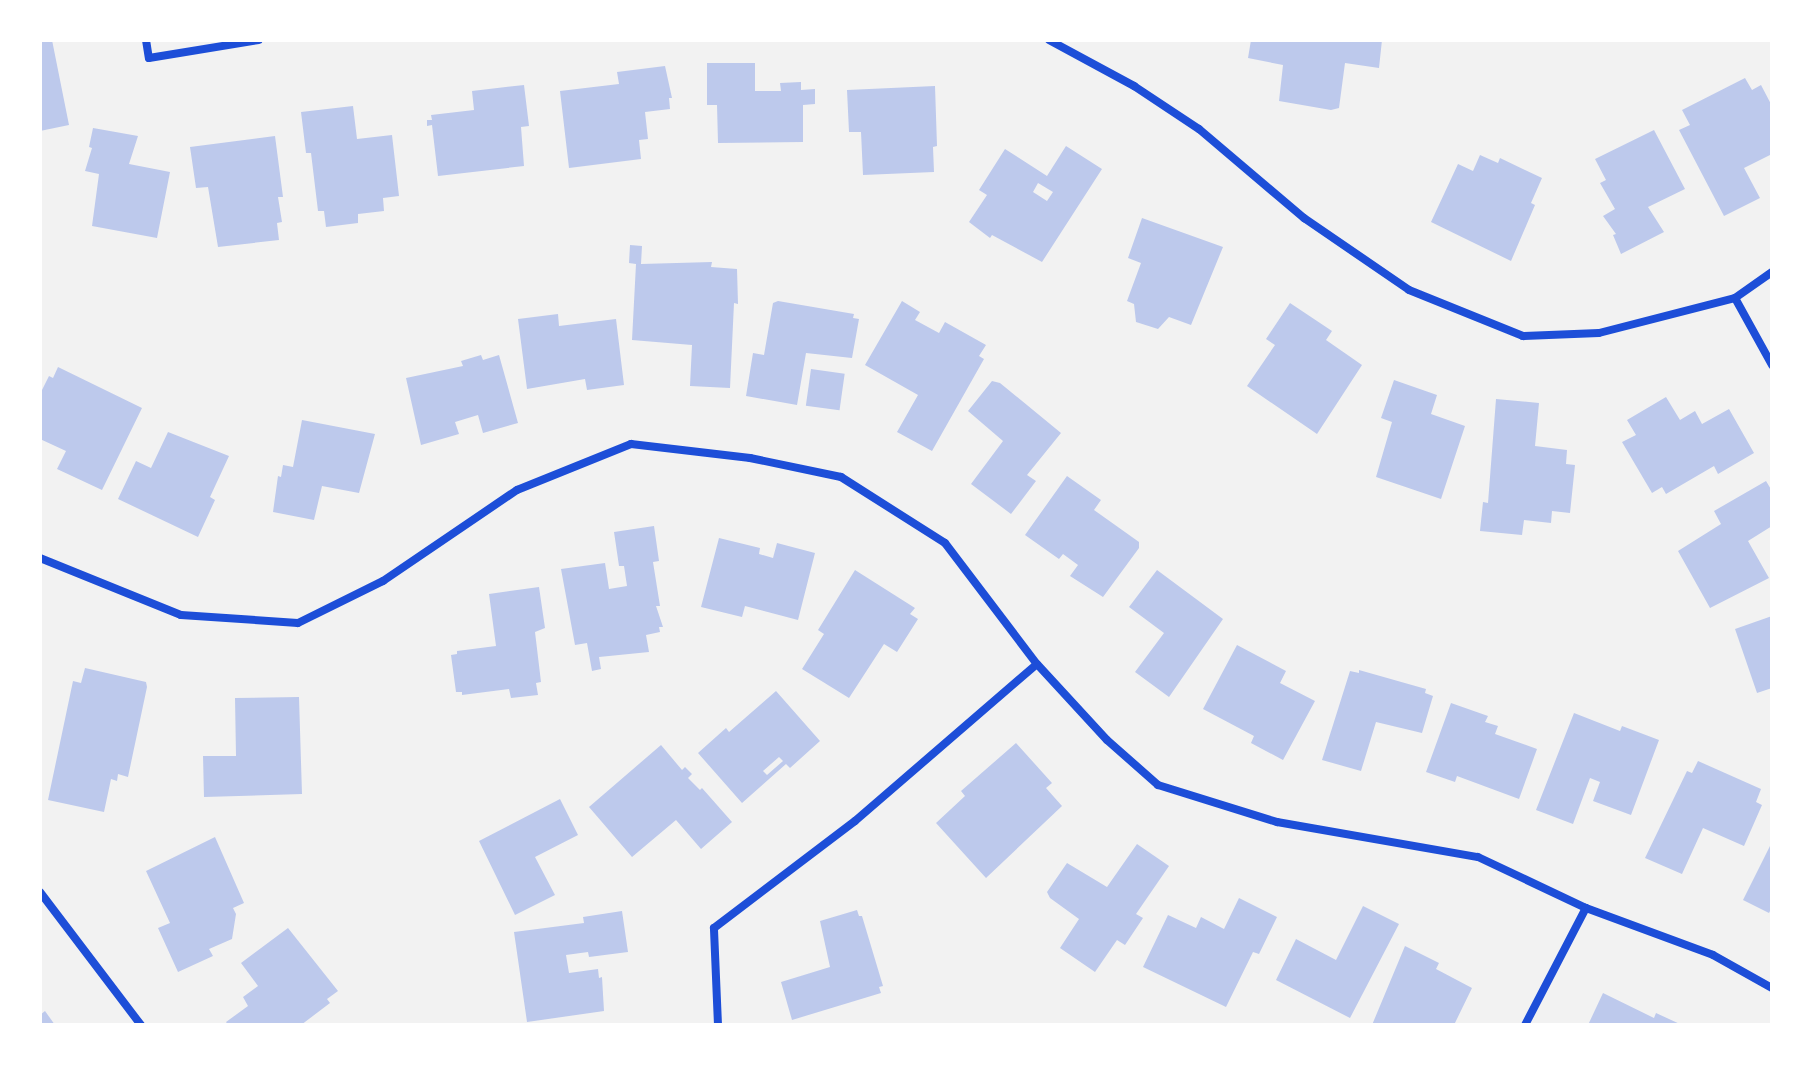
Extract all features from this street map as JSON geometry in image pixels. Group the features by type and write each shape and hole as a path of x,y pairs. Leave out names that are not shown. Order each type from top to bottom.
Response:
{"street":[{"path":"146,40 149,58 259,40"},
{"path":"1049,40 1134,86 1199,129 1304,218 1409,290 1523,336 1599,333 1735,298 1772,272"},
{"path":"1735,298 1772,365"},
{"path":"40,558 181,615 298,623 383,581 517,490 631,444 750,458 841,477 945,543 1037,664 1107,740 1158,785 1277,822 1478,857 1586,908 1713,955 1772,988"},
{"path":"718,1025 714,928 855,821 1037,664"},
{"path":"40,892 141,1025"},
{"path":"1525,1025 1586,908"}],"building":[{"path":"40,40 52,40 69,125 40,131"},
{"path":"1251,40 1382,40 1379,68 1345,63 1339,108 1331,110 1279,101 1283,65 1248,58"},
{"path":"707,63 755,63 755,91 781,91 780,83 801,82 801,90 815,89 815,104 803,105 803,142 718,143 717,105 707,105"},
{"path":"665,66 672,98 669,98 670,109 645,112 648,139 639,140 641,159 569,168 560,91 619,84 617,72"},
{"path":"1745,78 1752,90 1761,85 1772,106 1772,154 1744,168 1760,198 1724,216 1679,130 1690,125 1682,110"},
{"path":"524,85 529,126 521,127 524,166 438,176 432,125 427,126 427,120 432,120 431,115 474,110 472,91"},
{"path":"935,86 937,146 933,147 934,172 863,175 861,132 849,132 847,90"},
{"path":"353,106 357,139 392,135 399,196 383,198 384,211 358,214 358,223 326,227 324,211 318,211 311,153 306,153 301,112"},
{"path":"93,128 138,136 129,164 170,172 157,238 92,226 99,174 85,171 92,148 89,147"},
{"path":"1654,130 1685,189 1648,207 1664,232 1621,254 1613,235 1616,234 1603,216 1615,209 1600,183 1606,180 1595,159"},
{"path":"275,136 283,197 278,197 282,222 277,223 279,240 218,247 208,187 196,188 190,147"},
{"path":"1066,146 1102,169 1042,262 992,235 990,238 969,222 987,195 979,190 1005,149 1047,176","holes":["1038,183 1053,192 1047,201 1033,192"]},
{"path":"1480,155 1498,163 1500,158 1542,178 1531,203 1535,205 1511,261 1431,222 1458,164 1473,171"},
{"path":"1142,218 1223,247 1191,325 1169,317 1158,329 1136,322 1134,304 1127,301 1141,263 1128,258"},
{"path":"630,245 642,246 641,264 712,262 711,267 737,269 738,304 734,303 730,388 690,386 692,345 632,340 636,264 629,263"},
{"path":"778,301 854,314 853,318 859,319 852,358 806,353 797,405 746,396 753,353 764,355 773,303"},
{"path":"902,301 920,312 915,320 939,333 945,322 986,345 979,356 984,359 932,451 897,432 918,395 865,365"},
{"path":"1290,303 1332,331 1326,340 1362,365 1317,434 1247,386 1275,345 1266,339"},
{"path":"558,314 559,326 616,319 624,385 587,390 585,379 527,389 518,319"},
{"path":"481,355 483,360 499,355 518,423 483,433 478,415 455,422 459,434 421,445 406,378 463,366 461,361"},
{"path":"58,367 142,408 102,490 57,469 66,451 40,439 40,394 49,376 53,378"},
{"path":"811,369 845,374 840,410 806,406"},
{"path":"1394,380 1437,395 1431,414 1465,426 1441,499 1376,477 1392,422 1381,418"},
{"path":"992,381 1000,383 1061,433 1027,475 1036,481 1011,514 971,484 1003,441 968,411"},
{"path":"1666,397 1680,420 1695,411 1702,424 1729,409 1754,453 1718,474 1714,466 1666,494 1662,487 1652,493 1622,442 1636,435 1627,420"},
{"path":"1496,399 1539,403 1535,446 1567,450 1566,464 1575,465 1570,513 1552,511 1551,523 1524,520 1522,535 1480,531 1483,502 1488,503"},
{"path":"302,420 375,434 359,493 322,486 314,520 273,512 278,476 281,477 283,465 293,467"},
{"path":"168,432 229,456 210,497 215,500 198,537 118,499 136,461 151,468"},
{"path":"1067,476 1101,500 1094,510 1139,542 1139,548 1103,597 1070,576 1078,565 1063,554 1059,559 1025,535"},
{"path":"1766,481 1772,491 1772,526 1748,541 1769,578 1710,608 1678,551 1721,524 1714,511"},
{"path":"654,526 659,561 653,562 660,606 656,606 663,627 659,627 660,632 646,635 649,652 599,657 601,669 592,671 587,643 575,645 561,569 605,563 609,589 627,586 624,566 619,566 614,532"},
{"path":"719,538 760,548 759,554 773,558 777,543 815,553 798,620 745,606 742,617 701,607"},
{"path":"855,570 915,608 910,614 918,619 897,652 884,644 849,698 802,669 824,634 818,630"},
{"path":"1157,570 1223,619 1169,697 1135,672 1164,633 1129,607"},
{"path":"539,587 545,628 535,632 541,682 536,683 538,695 511,698 509,689 462,695 462,692 456,692 451,655 457,654 457,651 496,646 489,594"},
{"path":"1772,616 1772,688 1757,693 1735,629"},
{"path":"1237,645 1286,671 1280,683 1315,701 1283,760 1251,743 1254,736 1203,709"},
{"path":"85,668 146,682 147,687 128,777 118,774 117,781 111,779 104,812 48,800 73,681 81,683"},
{"path":"1359,670 1426,689 1425,693 1433,696 1422,733 1376,722 1361,771 1322,760 1350,671 1359,673"},
{"path":"776,691 820,741 790,768 786,764 742,803 698,753 726,728 729,732","holes":["779,757 783,761 767,775 763,771"]},
{"path":"299,697 302,794 204,797 203,756 236,756 235,698"},
{"path":"1451,703 1488,716 1485,722 1498,726 1495,734 1537,749 1519,799 1457,776 1455,782 1426,772"},
{"path":"1574,713 1620,731 1622,726 1659,740 1631,815 1593,801 1600,782 1590,778 1573,824 1536,810"},
{"path":"1016,743 1052,783 1046,788 1062,806 986,878 936,823 965,796 961,791"},
{"path":"661,745 682,770 685,767 692,774 688,778 700,790 702,788 732,822 701,849 676,820 632,857 589,807"},
{"path":"1698,761 1761,789 1756,802 1762,805 1744,846 1703,828 1682,874 1645,858 1687,771 1692,773"},
{"path":"560,799 578,835 535,857 555,895 515,915 479,841"},
{"path":"215,837 244,903 233,908 236,914 232,939 209,949 213,956 178,972 158,928 170,923 146,871"},
{"path":"1772,842 1772,907 1769,913 1743,900"},
{"path":"1137,844 1169,866 1136,914 1143,918 1125,945 1117,940 1095,972 1060,948 1079,919 1050,898 1047,892 1067,863 1107,887"},
{"path":"1239,898 1277,917 1259,954 1253,952 1226,1007 1143,967 1168,915 1196,928 1201,917 1224,929"},
{"path":"1363,906 1399,924 1350,1018 1276,980 1296,939 1336,960"},
{"path":"857,910 862,916 883,986 879,987 881,993 792,1020 781,982 830,967 820,921"},
{"path":"622,911 628,952 589,957 588,952 566,955 569,973 598,969 599,978 602,977 604,1011 527,1022 514,932 584,923 583,917"},
{"path":"288,928 338,991 327,999 330,1003 301,1025 228,1025 226,1022 248,1006 243,997 258,986 241,963"},
{"path":"1405,946 1439,963 1436,969 1472,988 1454,1025 1372,1025"},
{"path":"1603,993 1654,1018 1656,1013 1682,1025 1588,1025"},
{"path":"45,1011 55,1025 40,1025 40,1015"}]}
